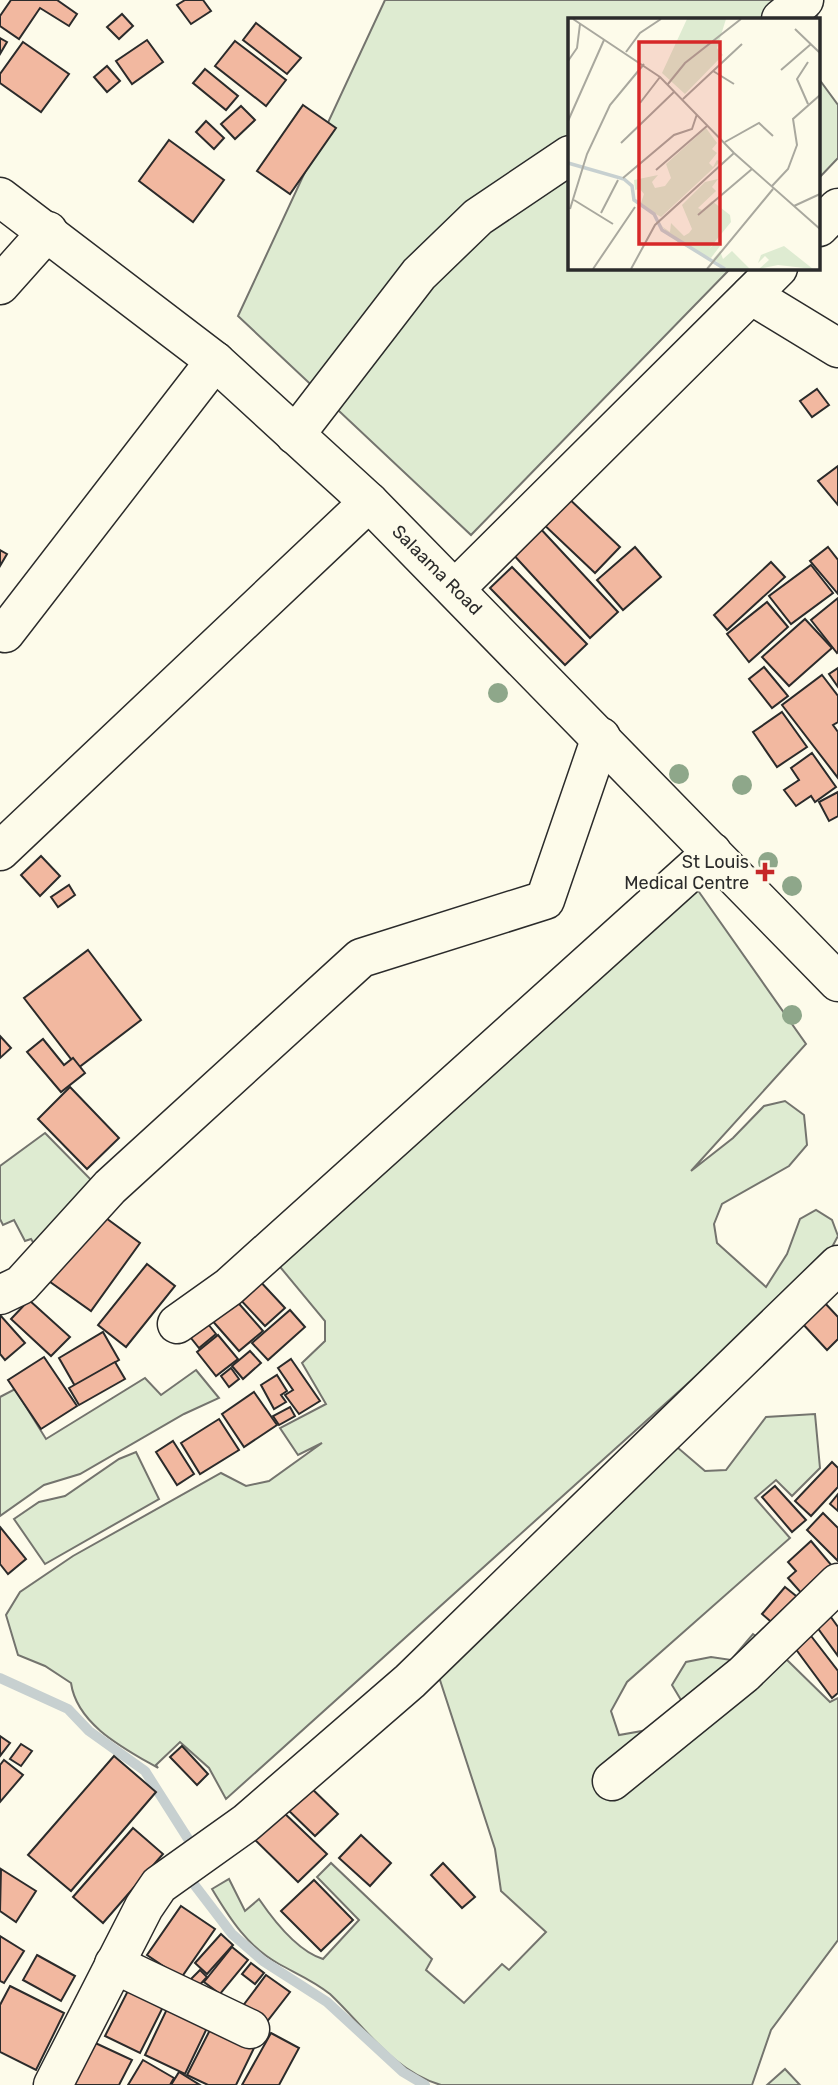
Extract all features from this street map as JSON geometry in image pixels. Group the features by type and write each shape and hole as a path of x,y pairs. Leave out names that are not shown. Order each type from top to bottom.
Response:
{"street":[{"path":"782,18 804,0"},
{"path":"295,435 419,274 478,217 568,156"},
{"name":"Salaama Road","path":"0,197 215,361 369,502 456,588 838,982"},
{"path":"820,226 838,208"},
{"path":"0,285 48,231"},
{"path":"456,588 776,270"},
{"path":"751,295 838,348"},
{"path":"5,633 215,361"},
{"path":"0,851 369,502"},
{"path":"0,1295 20,1285 110,1187 361,958 545,900 601,737"},
{"path":"177,1324 229,1287 712,852"},
{"path":"53,2085 114,1964 159,1885 246,1823 410,1681 838,1265"},
{"path":"612,1781 744,1674 838,1583"},
{"path":"114,1964 250,2029"}],"green space":[{"path":"385,0 822,0 816,18 568,18 568,270 729,270 471,535 238,316"},
{"path":"820,80 838,105 838,158 820,177"},
{"path":"692,882 806,1044 691,1171 733,1138 764,1106 785,1101 804,1115 807,1145 789,1166 722,1204 714,1224 717,1243 766,1287 787,1254 800,1219 816,1210 832,1220 838,1236 825,1260 226,1799 209,1768 180,1742 156,1765 158,1768 118,1744 82,1711 71,1683 45,1666 18,1655 6,1615 20,1592 73,1556 221,1473 246,1486 269,1481 322,1443 298,1455 280,1428 326,1404 302,1363 325,1341 325,1321 276,1262"},
{"path":"45,1133 103,1192 47,1264 31,1239 25,1241 14,1220 3,1225 0,1219 0,1166"},
{"path":"196,1370 219,1398 184,1414 80,1474 44,1485 0,1516 0,1397 15,1389 46,1439 145,1378 161,1395"},
{"path":"815,1414 820,1468 792,1496 776,1480 755,1498 790,1538 627,1682 611,1711 619,1735 653,1729 684,1705 672,1685 686,1662 711,1657 731,1660 753,1634 784,1657 830,1702 838,1698 838,1940 771,2030 752,2085 441,2085 408,2070 381,2047 330,1994 268,1957 249,1941 212,1889 229,1879 245,1911 259,1899 295,1942 323,1959 359,1920 317,1877 331,1863 432,1959 426,1970 464,2003 502,1964 509,1970 546,1932 501,1891 495,1849 439,1677 677,1447 705,1471 726,1470 766,1417"},
{"path":"136,1452 159,1499 45,1564 14,1519 39,1502 65,1496 119,1459"},
{"path":"785,2069 800,2085 767,2085"}],"building":[{"path":"11,0 57,0 77,14 69,26 40,8 19,39 0,26 0,16"},
{"path":"185,0 203,0 211,11 191,24 177,5"},
{"path":"122,14 133,26 119,39 107,27"},
{"path":"256,23 301,58 287,74 243,40"},
{"path":"0,38 7,42 0,54"},
{"path":"147,40 163,62 132,84 116,61"},
{"path":"235,41 286,80 266,106 215,66"},
{"path":"23,42 69,74 41,112 0,83 0,74"},
{"path":"107,66 120,81 107,92 94,77"},
{"path":"205,69 238,96 226,110 193,83"},
{"path":"303,105 336,128 290,194 257,171"},
{"path":"241,106 255,120 235,139 221,124"},
{"path":"206,121 224,138 214,149 196,132"},
{"path":"169,140 224,180 193,222 139,181"},
{"path":"817,389 829,405 812,417 800,401"},
{"path":"838,466 838,505 818,481"},
{"path":"564,494 620,547 595,573 539,520"},
{"path":"538,526 618,612 590,638 510,551"},
{"path":"635,547 661,577 623,610 597,580"},
{"path":"828,547 838,560 838,594 810,561"},
{"path":"0,550 7,554 0,566"},
{"path":"771,562 785,577 727,630 714,615"},
{"path":"811,565 833,593 791,624 769,596"},
{"path":"512,567 587,644 565,665 490,588"},
{"path":"838,598 838,652 837,653 811,620"},
{"path":"767,602 788,627 749,662 727,634"},
{"path":"805,619 832,648 789,686 762,657"},
{"path":"764,667 788,696 772,708 749,679"},
{"path":"838,668 838,687 829,674"},
{"path":"822,675 838,696 838,722 833,725 838,732 838,778 782,705"},
{"path":"782,712 807,747 777,767 753,732"},
{"path":"812,753 836,787 815,802 811,796 796,806 784,790 799,780 791,768"},
{"path":"838,792 838,816 829,821 819,802"},
{"path":"41,856 60,876 40,896 21,875"},
{"path":"69,885 75,895 58,907 51,897"},
{"path":"88,950 141,1020 78,1068 24,998"},
{"path":"0,1036 11,1048 0,1058"},
{"path":"43,1039 64,1065 73,1058 85,1073 61,1092 27,1052"},
{"path":"70,1087 119,1138 87,1169 38,1119"},
{"path":"95,1210 140,1243 91,1311 46,1279"},
{"path":"147,1264 175,1286 126,1347 98,1325"},
{"path":"257,1278 285,1308 265,1326 237,1296"},
{"path":"234,1298 263,1331 239,1351 210,1318"},
{"path":"29,1300 70,1337 51,1356 11,1319"},
{"path":"823,1301 838,1317 838,1339 827,1350 801,1322"},
{"path":"290,1310 305,1327 268,1360 252,1343"},
{"path":"0,1315 25,1343 5,1360 0,1354"},
{"path":"204,1319 216,1334 199,1348 187,1333"},
{"path":"103,1332 119,1360 75,1386 59,1358"},
{"path":"218,1335 238,1359 216,1376 197,1352"},
{"path":"250,1351 261,1363 243,1379 232,1366"},
{"path":"44,1357 77,1406 41,1429 8,1380"},
{"path":"291,1359 320,1401 299,1414 285,1395 293,1390 278,1368"},
{"path":"115,1362 125,1379 79,1405 69,1388"},
{"path":"231,1368 239,1379 229,1387 221,1376"},
{"path":"277,1375 287,1391 281,1395 286,1402 274,1409 261,1385"},
{"path":"254,1392 277,1425 244,1447 222,1414"},
{"path":"290,1407 295,1416 279,1425 273,1416"},
{"path":"219,1419 239,1450 200,1474 181,1443"},
{"path":"173,1441 194,1474 177,1485 156,1452"},
{"path":"832,1462 838,1468 838,1487 811,1516 795,1501"},
{"path":"775,1486 806,1520 792,1532 762,1497"},
{"path":"838,1494 838,1511 830,1504"},
{"path":"823,1513 838,1528 838,1561 807,1530"},
{"path":"0,1527 26,1559 8,1574 0,1564"},
{"path":"811,1541 838,1573 803,1595 788,1578 796,1571 788,1562"},
{"path":"785,1587 806,1604 783,1632 762,1614"},
{"path":"828,1613 838,1627 838,1656 814,1623"},
{"path":"808,1632 838,1671 838,1693 832,1698 792,1644"},
{"path":"0,1736 10,1743 0,1756"},
{"path":"21,1744 32,1751 21,1766 10,1759"},
{"path":"182,1746 208,1774 197,1785 170,1757"},
{"path":"114,1756 156,1792 71,1891 28,1855"},
{"path":"4,1760 23,1775 0,1802 0,1765"},
{"path":"305,1782 338,1814 315,1836 283,1805"},
{"path":"280,1809 327,1854 298,1882 252,1837"},
{"path":"133,1828 163,1854 103,1923 73,1897"},
{"path":"361,1835 391,1863 370,1886 339,1858"},
{"path":"443,1863 475,1897 462,1908 431,1875"},
{"path":"1,1869 36,1891 16,1922 0,1911"},
{"path":"314,1880 353,1920 321,1951 281,1911"},
{"path":"181,1906 215,1929 181,1978 147,1955"},
{"path":"221,1934 233,1945 207,1974 195,1963"},
{"path":"0,1936 24,1951 4,1983 0,1981"},
{"path":"232,1947 248,1960 220,1994 204,1982"},
{"path":"37,1955 75,1976 61,2001 23,1980"},
{"path":"251,1963 264,1973 255,1984 242,1974"},
{"path":"200,1970 207,1977 195,1990 188,1982"},
{"path":"136,1975 170,1993 140,2053 105,2036"},
{"path":"266,1975 290,1992 262,2028 239,2011"},
{"path":"10,1986 64,2013 36,2070 0,2052 0,2005"},
{"path":"167,2009 207,2028 185,2074 145,2055"},
{"path":"213,2024 256,2044 236,2085 208,2085 187,2075"},
{"path":"271,2033 299,2048 279,2085 242,2085"},
{"path":"91,2041 132,2060 119,2085 69,2085"},
{"path":"143,2060 174,2078 170,2085 128,2085"},
{"path":"179,2072 200,2085 171,2085"}],"waterway":[{"path":"0,1678 68,1709 89,1731 145,1771 192,1845 192,1852"},
{"path":"193,1872 193,1883 232,1934 263,1961 327,2002 403,2072 425,2085"}],"place":[{"name":"St Louis Medical Centre","path":"765,872"}]}
